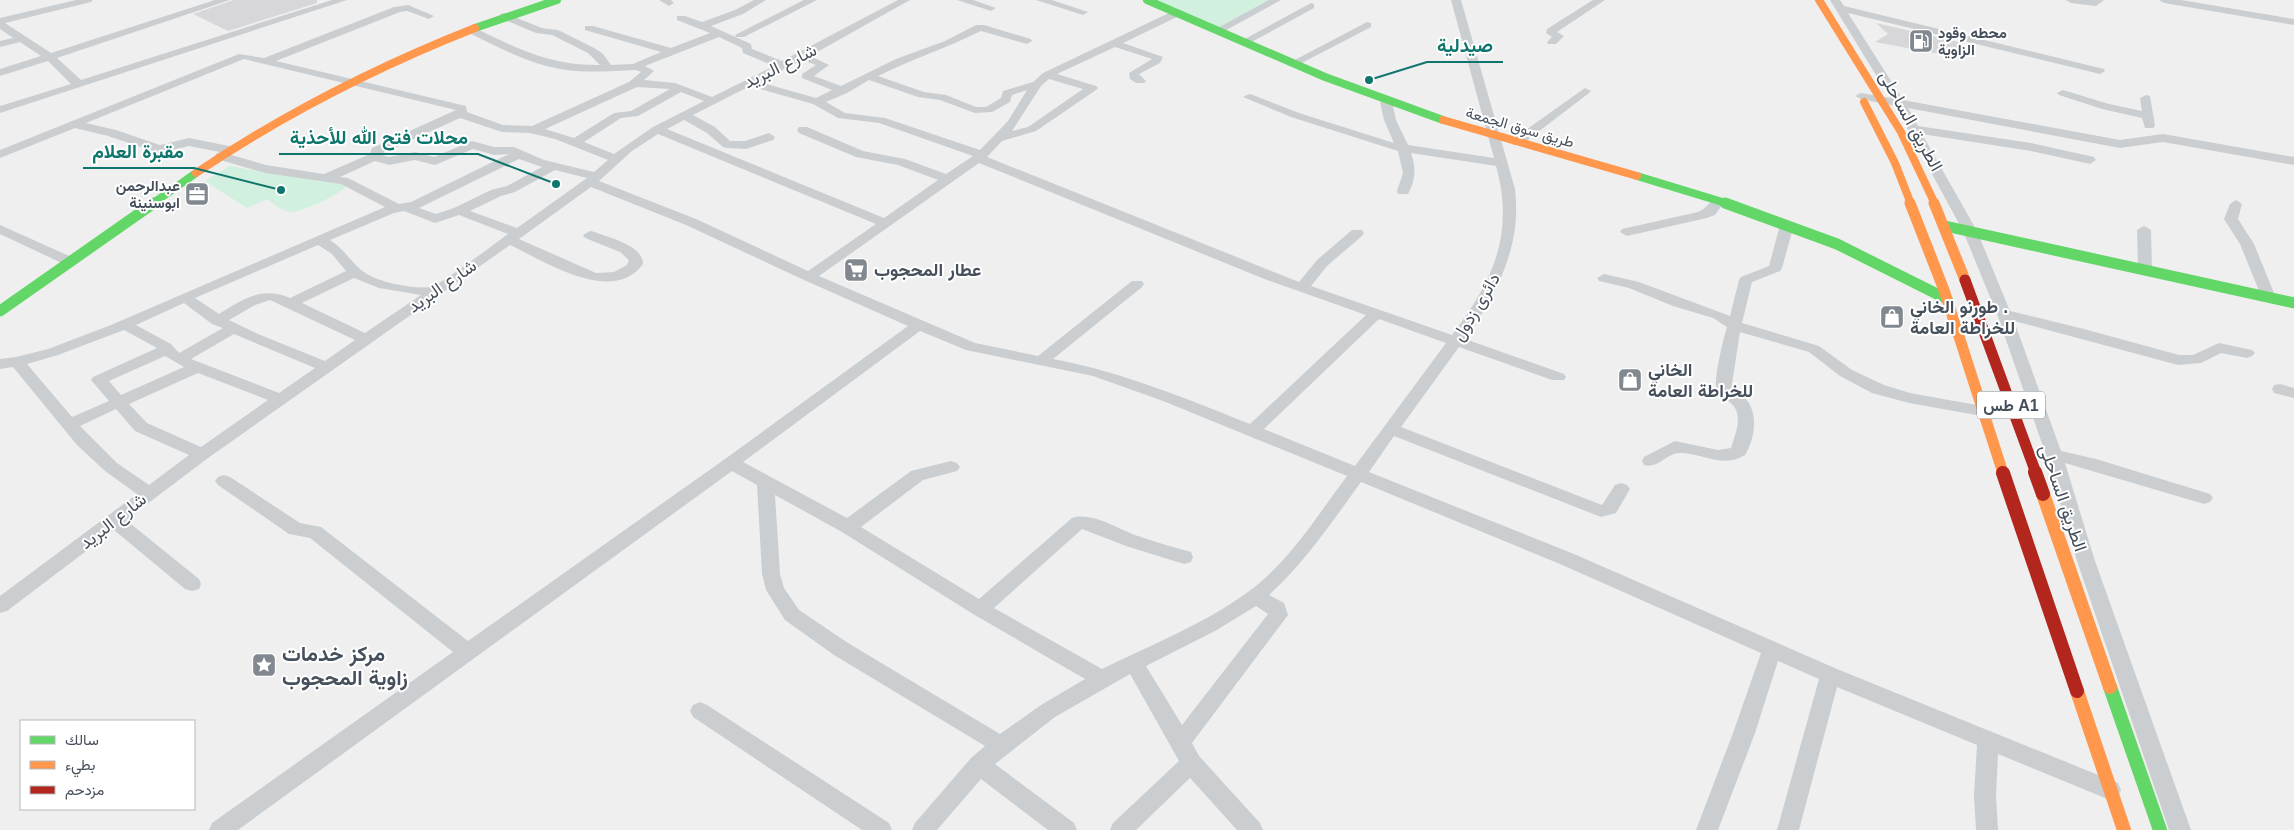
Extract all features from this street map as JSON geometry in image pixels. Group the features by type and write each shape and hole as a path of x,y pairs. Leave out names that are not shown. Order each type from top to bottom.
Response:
{"main road":[{"path":"0,311 226,153 275,123 350,83 469,29 557,0"},
{"name":"طريق سوق الجمعة","path":"1147,0 1175,14 1292,64 1386,102 1719,201 1787,225 1891,268 1948,299"},
{"name":"الطريق الساحلى","path":"1819,0 1901,132 1945,226 2161,829"},
{"name":"الطريق الساحلى","path":"1859,92 1895,163 1927,271 1948,299 1982,411 2043,566 2124,830"},
{"path":"1945,226 2294,303"},
{"name":"طريق سوق الجمعة","path":"1891,268 1927,271"},
{"path":"2043,566 2070,571"}],"street":[{"path":"0,14 56,0"},
{"path":"0,23 88,0"},
{"path":"0,73 226,0"},
{"path":"0,110 342,0"},
{"path":"702,26 720,20 761,0"},
{"path":"740,35 812,0"},
{"name":"شارع البريد","path":"0,606 202,454 282,400 364,339 436,292 593,179 614,158 657,129 711,100 802,56 905,0"},
{"path":"962,0 992,8"},
{"path":"1041,0 1083,12"},
{"path":"1217,31 1276,0"},
{"name":"دائرى زدول","path":"923,830 979,765 1001,745 1048,711 1102,679 1208,626 1255,598 1281,573 1308,542 1479,309 1495,278 1509,236 1511,201 1456,0"},
{"path":"1552,42 1559,36 1551,33 1551,31 1600,0"},
{"path":"2071,0 2096,4 2099,0"},
{"path":"2164,0 2294,22"},
{"path":"1838,4 2100,71"},
{"path":"1838,4 1899,103 1970,231 2004,314 2054,455 2086,560 2180,830"},
{"path":"1244,42 1312,6"},
{"path":"265,61 398,9 408,8 429,16"},
{"path":"809,277 980,156 1001,138 1022,111 1037,84 1047,75 1175,14"},
{"path":"504,16 540,31 557,33 592,51 599,56 607,67"},
{"path":"680,18 747,46 746,51 782,65"},
{"path":"0,23 20,39 50,57 79,85"},
{"path":"1292,64 1367,25"},
{"path":"817,102 843,91 868,76 916,54 949,43 980,27 1027,40"},
{"path":"589,28 672,52"},
{"path":"469,29 508,50 552,65 571,68 637,66 718,34"},
{"path":"0,44 20,39"},
{"path":"206,43 243,56 350,83 460,107 463,110 461,114"},
{"path":"1114,43 1158,57 1156,61 1134,73 1134,76 1140,81"},
{"path":"0,154 243,56"},
{"path":"802,56 824,65 806,76 843,91"},
{"path":"328,177 374,157 377,154 376,150 461,114 499,129 530,129 544,126 634,84 649,71 637,66"},
{"path":"1001,138 1032,129 1092,88 1047,75"},
{"path":"868,76 922,95 942,97 972,109 986,110 1006,100 1007,93 1037,84"},
{"path":"747,82 817,102 842,116 881,120 980,156 1302,288 1558,377"},
{"path":"634,84 675,86 711,100"},
{"path":"574,142 600,128 618,114 634,114 680,88"},
{"path":"1517,142 1585,91"},
{"path":"1859,92 1882,100 2120,144 2134,144 2151,138 2175,139 2294,161"},
{"path":"2063,93 2106,107 2148,116"},
{"path":"1249,98 1303,118 1402,149 1500,163"},
{"path":"2146,98 2151,138"},
{"path":"1386,102 1409,175 1403,192"},
{"path":"682,115 711,130 727,144 746,145 769,137"},
{"path":"74,124 112,133 159,149 189,142 226,153 265,169 328,177 344,181 394,206 435,219 459,211 496,193 511,189 554,166"},
{"path":"530,129 574,142 614,158"},
{"path":"657,129 885,223"},
{"path":"1914,129 2031,147 2090,160"},
{"path":"803,130 860,154 902,162 947,179"},
{"path":"374,157 389,161 417,156 436,161 472,145 491,151 507,150 593,179 809,277 971,347 1096,372 1129,382 1359,473 1567,559 1830,676 2112,791"},
{"path":"0,364 17,362 53,352 124,324 319,240 400,208 416,205 458,186 519,154"},
{"path":"1626,232 1702,215 1710,212 1719,201"},
{"path":"2236,204 2231,219 2247,244 2269,298"},
{"path":"459,211 593,277 604,278 618,275 633,268 636,264 636,259 625,249 590,235"},
{"path":"1650,461 1675,447 1722,456 1733,455 1739,451 1747,418 1741,404 1726,391 1724,384 1735,326 1746,280 1775,268 1787,225"},
{"path":"0,229 71,262"},
{"path":"2144,230 2145,270"},
{"path":"1302,288 1322,263 1357,233"},
{"path":"319,240 337,248 355,272 377,284 436,292"},
{"path":"290,303 355,272"},
{"path":"1604,278 1634,284 1678,302 1718,315 1735,326 1814,349 1846,373 1878,389 1909,398 1982,411"},
{"path":"1041,361 1137,284"},
{"path":"217,321 263,297 277,296 364,339"},
{"path":"184,297 217,321 327,367"},
{"path":"1252,431 1337,353 1377,313"},
{"path":"2004,314 2079,332 2178,360 2196,360 2219,348 2247,353"},
{"path":"124,324 167,348 179,359 282,400"},
{"path":"220,830 731,463 920,324"},
{"path":"179,359 234,329"},
{"path":"167,348 100,378 100,382 141,427 202,454"},
{"path":"17,362 83,440 111,467 149,494"},
{"path":"70,424 197,367"},
{"path":"1392,429 1601,511 1610,508 1622,489"},
{"path":"2054,455 2090,463 2204,498"},
{"path":"731,463 848,528 1102,679"},
{"path":"848,528 918,475 951,467"},
{"path":"224,481 295,530 314,532 468,652"},
{"path":"766,484 771,574 775,590 792,615 841,650 1001,745"},
{"path":"115,521 192,584"},
{"path":"980,608 1078,522 1089,524 1132,541 1184,557"},
{"path":"1181,742 1278,616 1277,608 1255,598"},
{"path":"1706,830 1744,733 1772,650"},
{"path":"1134,663 1181,742 1191,763 1252,830"},
{"path":"1788,830 1830,676"},
{"path":"700,711 882,830"},
{"path":"1987,830 1985,795 1988,740"},
{"path":"1121,830 1191,763"},
{"path":"979,765 1066,830"}],"green space":[{"path":"1158,0 1270,0 1219,27"},
{"path":"230,166 280,175 322,177 347,186 329,198 296,211 284,210 268,199 247,208 205,181"}],"building":[{"path":"234,0 317,0 317,3 228,31 193,14"},
{"name":"محطه وقود الزاوية","path":"1876,23 1963,43 1961,58 1875,42 1888,34"}],"traffic: fast":[{"path":"475,28 557,0"},
{"path":"1147,0 1201,25 1325,77 1443,120"},
{"path":"0,311 196,173"},
{"path":"1637,176 1730,204 1821,237 1900,274 1947,299"},
{"path":"1945,226 2294,303"},
{"path":"2110,687 2160,830"}],"traffic: slow":[{"path":"1819,0 1901,132 1945,226 1965,280"},
{"path":"196,173 262,130 331,92 366,74 475,28"},
{"path":"1864,102 1895,163 1944,290 2003,473"},
{"path":"1443,120 1637,176"},
{"path":"2043,494 2110,687"},
{"path":"2077,691 2124,830"}],"traffic: jam":[{"path":"1965,280 2043,494"},
{"path":"2003,473 2077,691"}],"place":[{"name":"محطه وقود الزاوية","path":"1921,41"},
{"name":"صيدلية","path":"1369,80"},
{"name":"محلات فتح الله للأحذية","path":"556,184"},
{"name":"مقبرة العلام","path":"281,190"},
{"name":"عبدالرحمن ابوسنينة","path":"197,194"},
{"name":"عطار المحجوب","path":"856,270"},
{"name":"طورنو الخاني . للخراطة العامة","path":"1892,317"},
{"name":"الخاني للخراطة العامة","path":"1630,380"},
{"name":"مركز خدمات زاوية المحجوب","path":"264,665"}]}
